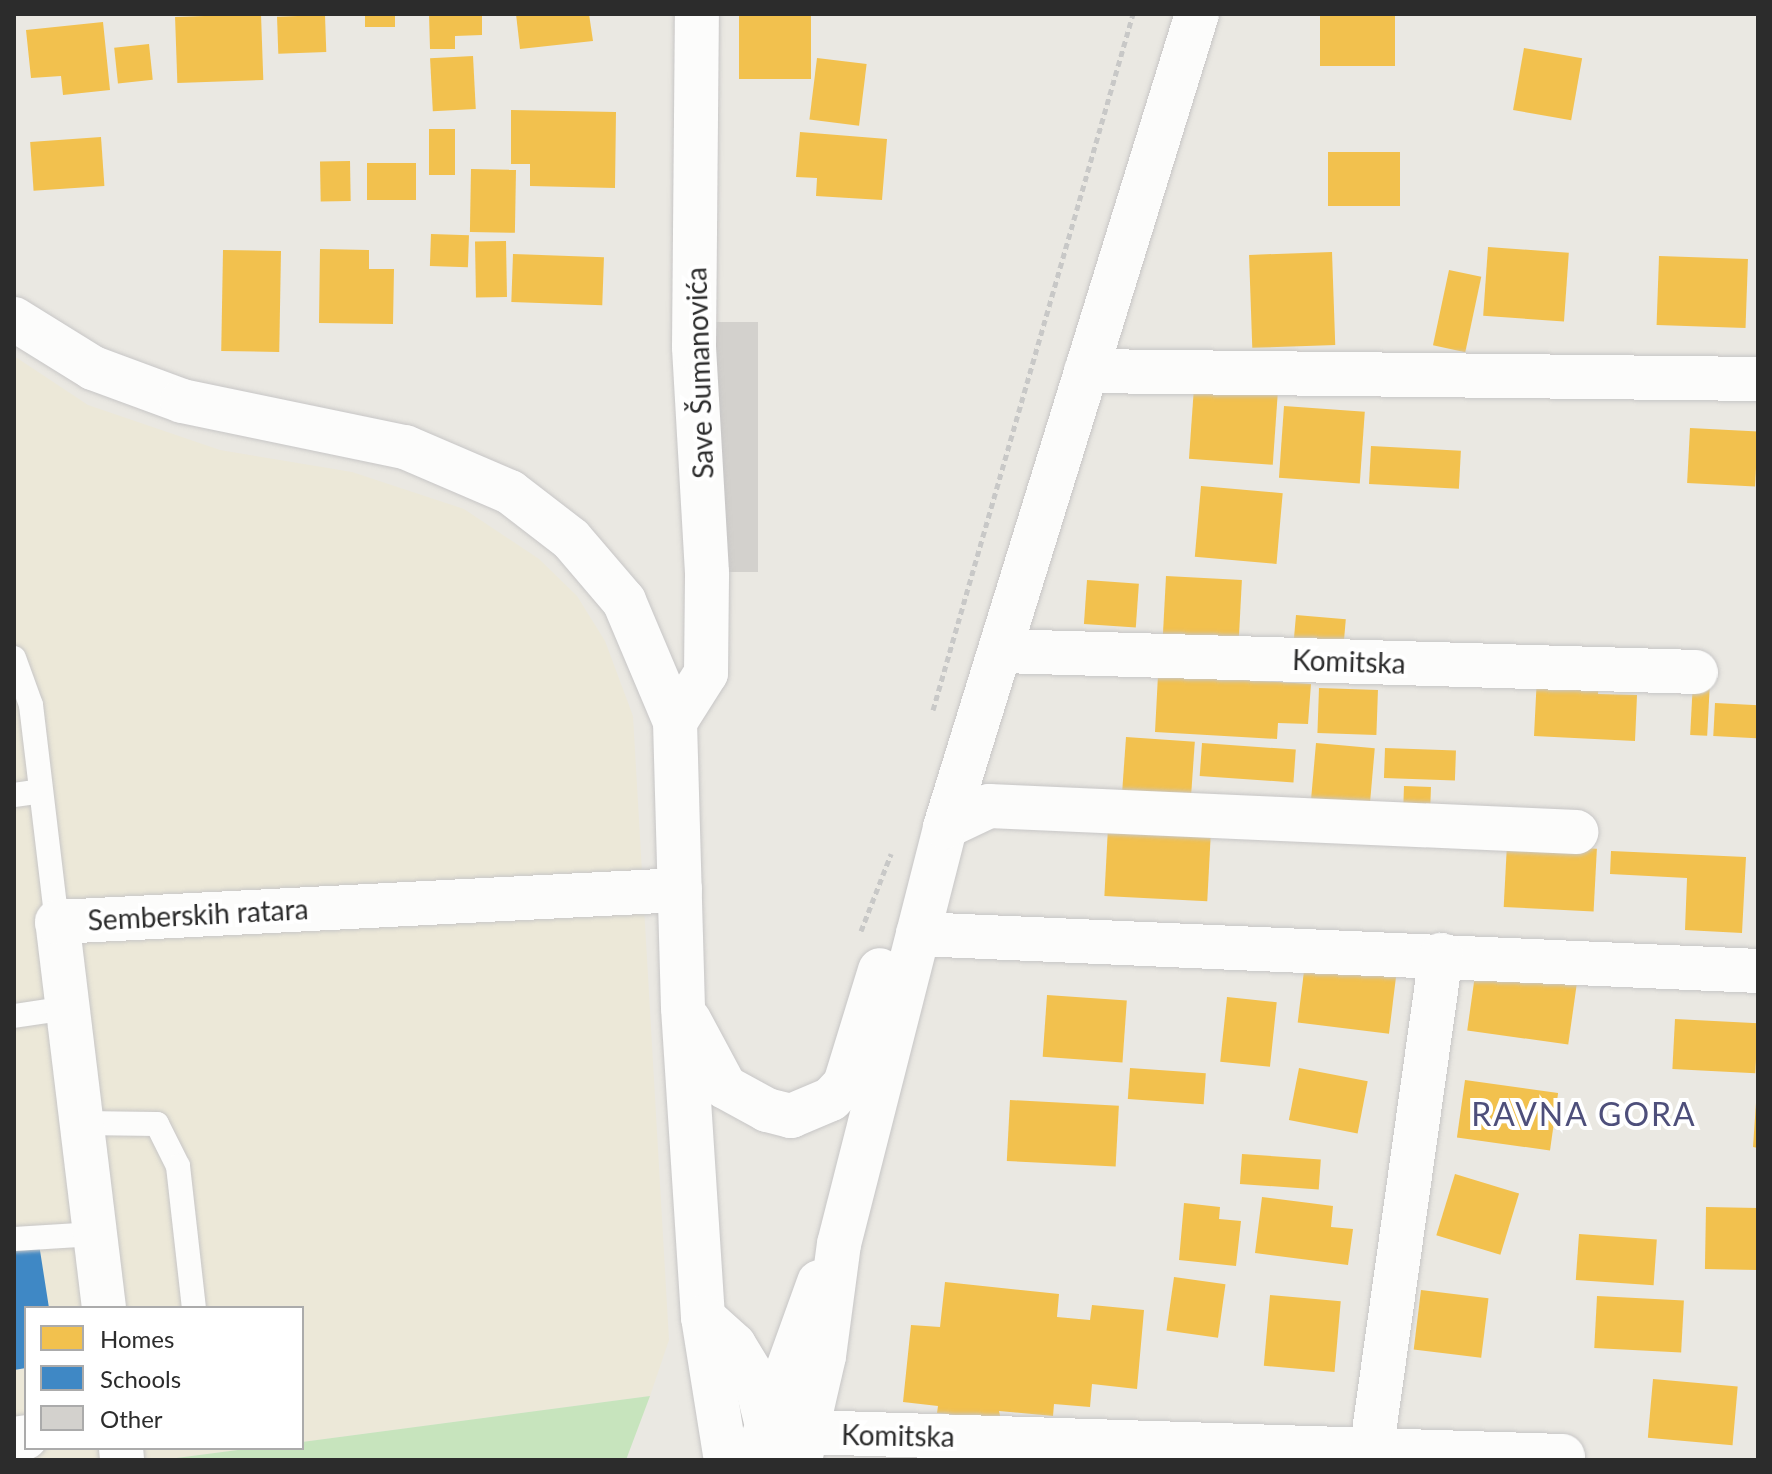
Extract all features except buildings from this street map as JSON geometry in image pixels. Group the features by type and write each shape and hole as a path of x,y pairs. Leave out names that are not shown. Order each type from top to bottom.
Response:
{"street":[{"name":"Save Šumanovića","path":"675,722 706,673 707,573 694,347 697,14"},
{"path":"780,1447 812,1294 839,1244 945,827 1197,14"},
{"path":"14,319 93,368 182,401 405,447 510,492 571,539 624,601 675,722 683,1008 703,1317 726,1460"},
{"path":"1086,371 1758,379"},
{"name":"Komitska","path":"1002,651 1696,672"},
{"path":"683,1008 725,1087 767,1110 791,1116 831,1099 845,1084 910,890 945,827 989,806 1576,832"},
{"name":"Semberskih ratara","path":"104,1306 57,922 680,890"},
{"path":"918,934 1758,971"},
{"path":"1372,1446 1441,955"},
{"path":"703,1317 734,1345 756,1381 780,1447"},
{"name":"Komitska","path":"780,1447 1372,1446 1563,1456"}],"lane":[{"path":"14,658 31,705 57,922"},
{"path":"14,795 41,791"},
{"path":"14,1016 68,1008"},
{"path":"81,1123 157,1124 178,1166 194,1306"},
{"path":"14,1239 95,1234"}],"path":[{"path":"929,723 1133,14"},
{"path":"859,936 894,846"}],"shaded area":[{"path":"14,356 88,405 220,450 352,472 464,509 539,559 577,596 605,641 633,716 669,1340 650,1396 304,1442 304,1306 24,1306 24,1450 238,1450 161,1460 14,1460"}],"green space":[{"path":"650,1396 626,1460 161,1460 238,1450 304,1450 304,1442"}],"district":[{"name":"RAVNA GORA","path":"1584,1114"}]}
